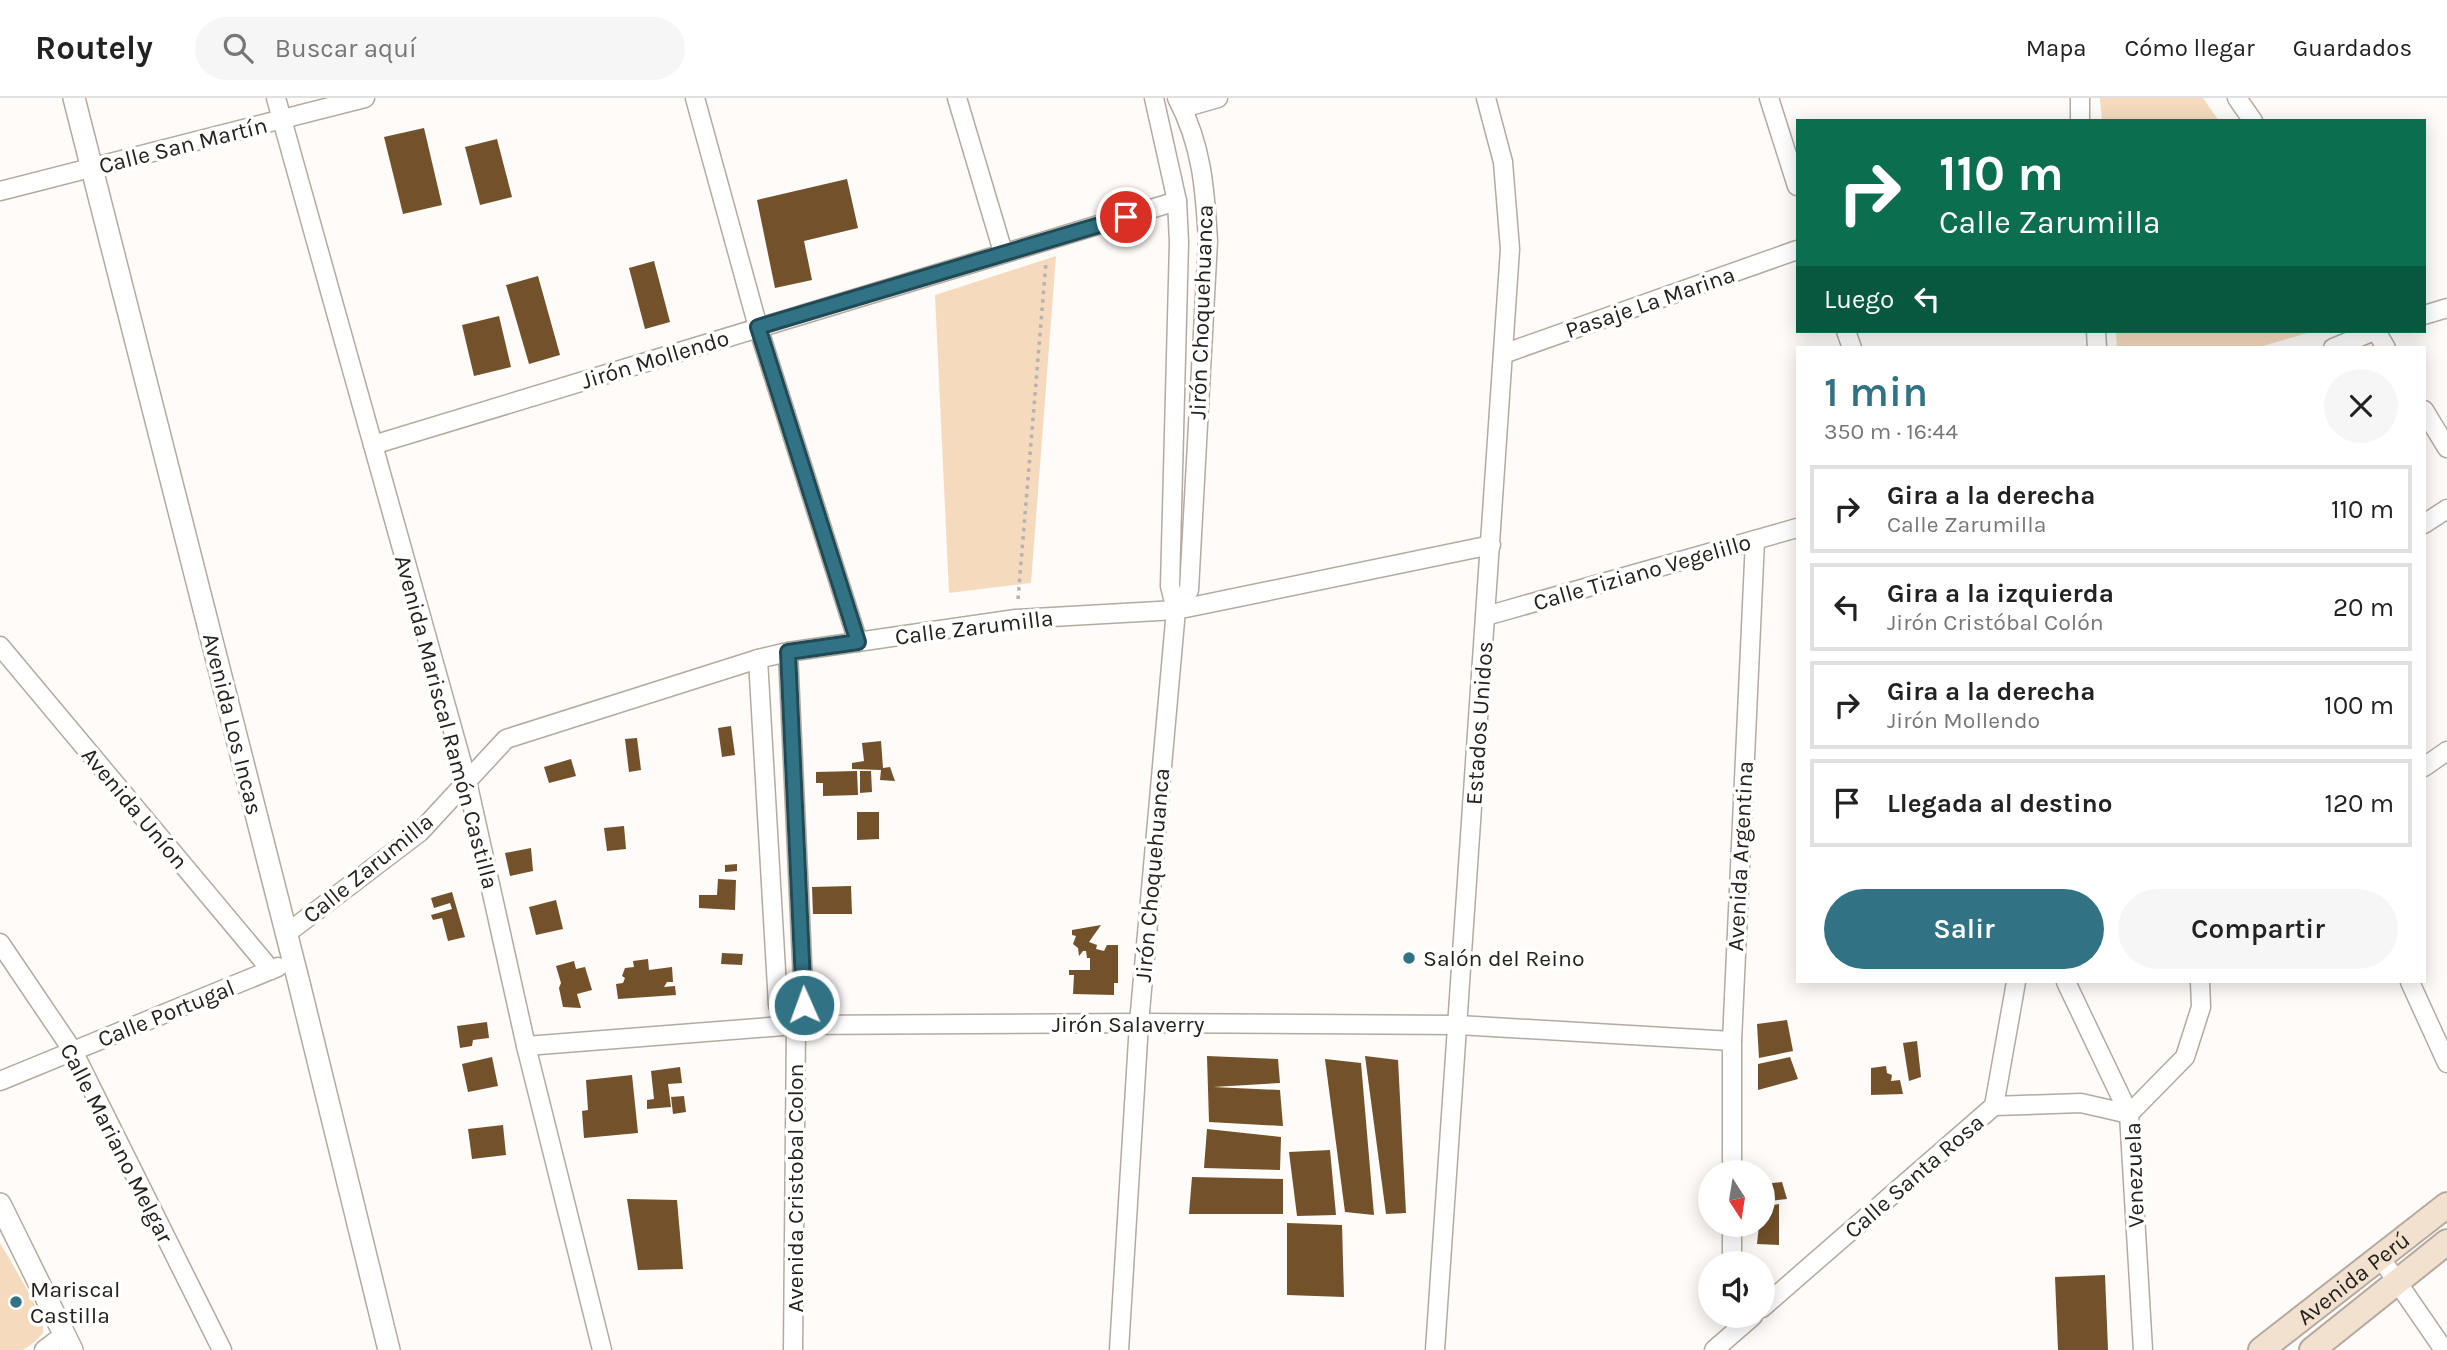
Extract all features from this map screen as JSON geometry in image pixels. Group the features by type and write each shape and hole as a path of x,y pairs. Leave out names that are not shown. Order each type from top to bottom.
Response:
{"main road":[{"name":"Avenida Perú","path":"2261,1350 2447,1205"},
{"name":"Avenida Perú","path":"2312,1350 2447,1242"}],"street":[{"name":"Avenida Los Incas","path":"74,98 293,961 388,1350"},
{"name":"Avenida Mariscal Ramón Castilla","path":"276,98 467,781 526,1046 602,1350"},
{"name":"Calle San Martín","path":"0,191 365,98"},
{"path":"695,98 758,327 858,642"},
{"path":"957,98 1003,252"},
{"name":"Jirón Choquehuanca","path":"1119,1350 1139,1023 1176,610 1170,586 1179,242 1177,201 1154,98"},
{"path":"1180,103 1218,98"},
{"name":"Estados Unidos","path":"1435,1350 1510,249 1503,162 1486,98"},
{"path":"1769,98 1796,183"},
{"path":"2080,98 2080,119"},
{"path":"2237,98 2252,119"},
{"name":"Jirón Choquehuanca","path":"1176,610 1189,590 1208,241 1205,196 1196,140 1180,103"},
{"name":"Jirón Mollendo","path":"373,445 1177,201"},
{"name":"Pasaje La Marina","path":"1503,354 1796,250"},
{"path":"2426,314 2447,308"},
{"path":"2338,346 2370,333"},
{"path":"2426,413 2447,448"},
{"path":"2426,523 2447,509"},
{"name":"Calle Tiziano Vegelillo","path":"1486,616 1796,528"},
{"name":"Avenida Argentina","path":"1732,1160 1731,1041 1755,540"},
{"name":"Calle Zarumilla","path":"286,934 420,832 506,739 758,659 788,652 1016,619 1176,610 1491,545"},
{"name":"Avenida Uníon","path":"0,646 271,970"},
{"name":"Avenida Cristobal Colon","path":"788,652 804,1005 796,1025 793,1350"},
{"path":"758,659 778,1005 796,1025"},
{"path":"2426,766 2447,751"},
{"name":"Calle Mariano Melgar","path":"0,943 73,1051 222,1350"},
{"name":"Calle Portugal","path":"0,1081 293,961"},
{"path":"1994,1106 2016,983"},
{"path":"2066,983 2129,1114"},
{"name":"Venezuela","path":"2143,1350 2129,1114 2185,1057 2201,1007 2200,983"},
{"path":"2410,983 2447,1063"},
{"name":"Jirón Salaverry","path":"526,1046 796,1025 1139,1023 1458,1025 1731,1041"},
{"name":"Calle Santa Rosa","path":"1775,1297 1994,1106 2081,1103 2129,1114"},
{"path":"0,1204 68,1343 44,1350"},
{"path":"2380,1257 2444,1350"},
{"path":"1714,1350 1732,1333"}],"path":[{"path":"1016,619 1048,240"}],"shaded area":[{"path":"2100,98 2203,98 2218,119 2102,119"},
{"path":"1056,256 1031,583 949,593 935,295"},
{"path":"2116,333 2307,333 2263,346 2117,346"},
{"name":"Mariscal Castilla","path":"0,1243 43,1325 40,1337 22,1350 0,1350"}],"building":[{"path":"424,128 442,205 403,214 384,137"},
{"path":"497,139 512,197 480,205 465,147"},
{"path":"847,179 858,228 804,241 812,280 775,288 757,200"},
{"path":"654,261 670,322 645,329 629,268"},
{"path":"538,276 560,355 529,364 506,285"},
{"path":"499,316 511,367 474,376 462,325"},
{"path":"731,726 735,755 722,757 718,728"},
{"path":"637,738 641,770 629,772 625,739"},
{"path":"881,741 883,768 890,767 895,781 880,780 881,770 852,769 852,763 864,761 862,743"},
{"path":"571,759 576,776 549,783 544,767"},
{"path":"857,771 858,795 823,796 823,783 816,783 816,772"},
{"path":"860,771 871,771 872,792 860,793"},
{"path":"857,812 879,812 879,839 857,840"},
{"path":"624,826 626,849 607,851 604,828"},
{"path":"531,848 533,871 510,876 505,853"},
{"path":"737,864 737,871 725,872 725,865"},
{"path":"718,879 736,880 735,910 699,908 699,895 717,895"},
{"path":"851,886 852,914 813,914 812,887"},
{"path":"452,892 465,937 448,941 442,918 433,920 431,915 452,909 450,903 434,908 431,898"},
{"path":"556,900 563,929 536,935 529,907"},
{"path":"1101,925 1089,942 1097,945 1096,949 1104,951 1107,945 1118,945 1118,983 1114,983 1114,995 1073,994 1074,975 1069,975 1069,970 1090,970 1090,958 1087,958 1086,951 1079,956 1078,948 1073,944 1076,936 1072,935 1072,930"},
{"path":"722,953 743,954 742,965 721,964"},
{"path":"648,959 649,970 672,967 673,982 667,982 664,987 675,986 676,995 618,999 616,984 623,983 625,968 634,967 633,961"},
{"path":"574,961 576,969 585,967 592,990 577,994 581,1008 563,1007 559,988 561,983 556,966"},
{"path":"1787,1020 1793,1051 1759,1058 1757,1024"},
{"path":"487,1022 489,1038 473,1040 472,1046 460,1048 457,1026"},
{"path":"1917,1041 1921,1077 1909,1081 1903,1043"},
{"path":"1207,1056 1278,1059 1280,1083 1213,1087 1280,1090 1283,1126 1209,1122"},
{"path":"1365,1056 1398,1060 1406,1213 1386,1214"},
{"path":"492,1057 498,1086 468,1092 462,1064"},
{"path":"1790,1057 1798,1079 1758,1090 1758,1064"},
{"path":"1325,1059 1361,1063 1374,1215 1345,1212"},
{"path":"1886,1066 1887,1073 1892,1075 1891,1081 1900,1080 1903,1094 1871,1095 1871,1068"},
{"path":"680,1067 682,1083 668,1084 671,1107 647,1109 647,1100 654,1099 651,1071"},
{"path":"632,1075 638,1133 584,1138 582,1111 588,1110 586,1080"},
{"path":"684,1096 686,1112 673,1114 671,1097"},
{"path":"503,1125 506,1155 472,1159 468,1129"},
{"path":"1207,1129 1281,1137 1280,1170 1204,1168"},
{"path":"1330,1150 1336,1215 1297,1216 1289,1152"},
{"path":"1192,1177 1283,1179 1283,1214 1189,1214"},
{"path":"1782,1182 1787,1199 1775,1200 1775,1183"},
{"path":"627,1199 677,1200 683,1269 638,1270"},
{"path":"1779,1204 1779,1245 1757,1244 1758,1237 1775,1237 1775,1205"},
{"path":"1287,1223 1342,1225 1344,1297 1287,1295"},
{"path":"2105,1275 2108,1350 2058,1350 2055,1277"}],"place":[{"name":"Salón del Reino","path":"1409,958"},
{"name":"Mariscal Castilla","path":"16,1302"}],"route":[{"path":"804,1005 788,652 858,642 758,327 1126,217"}]}
